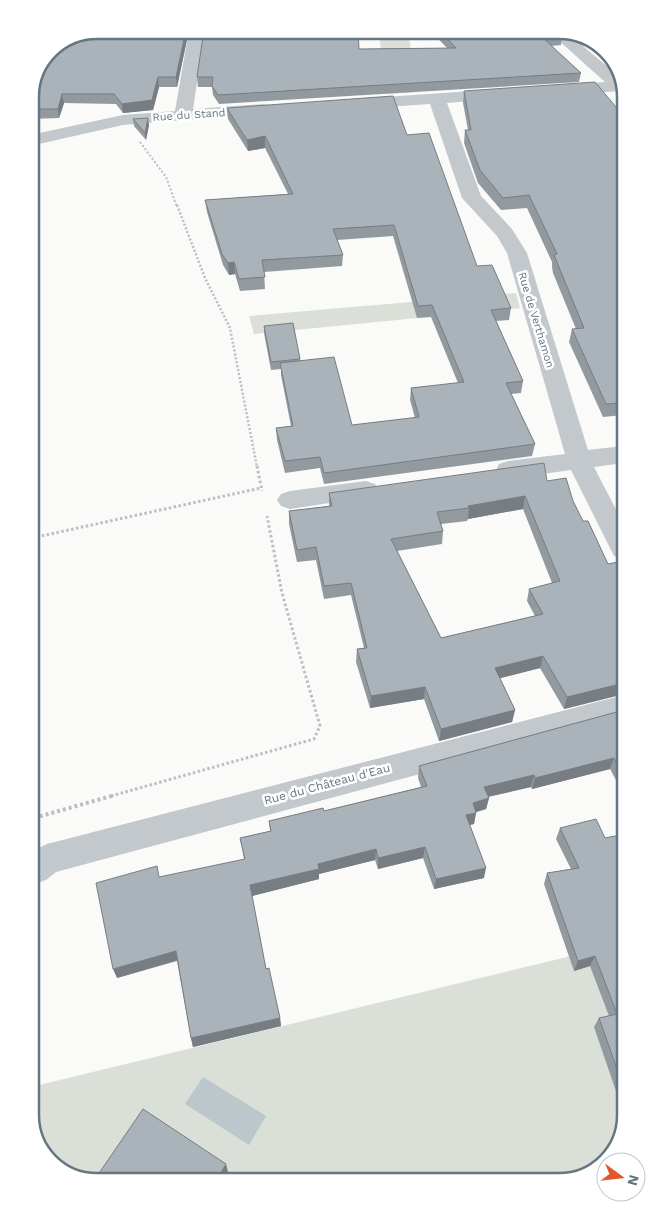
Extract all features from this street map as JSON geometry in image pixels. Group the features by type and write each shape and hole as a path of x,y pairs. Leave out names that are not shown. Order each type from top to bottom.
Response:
{"street":[{"path":"184,114 196,39"},
{"path":"566,39 615,82"},
{"path":"540,91 616,86"},
{"path":"340,105 521,93"},
{"name":"Rue de Verthamon","path":"438,99 472,198 505,233 516,253 579,461 617,537"},
{"name":"Rue du Stand","path":"39,140 123,120 281,108"},
{"path":"482,474 617,455"},
{"path":"290,500 386,487"},
{"name":"Rue du Château d'Eau","path":"39,865 48,858 617,709"}],"path":[{"path":"134,134 166,178 205,278 230,328 263,498"},
{"path":"39,536 261,488"},
{"path":"39,817 314,738 320,726 282,593 265,507"}],"shaded area":[{"path":"380,39 409,39 417,92 385,94"},
{"path":"516,293 520,308 254,334 249,316"},
{"path":"617,945 616,1127 608,1148 605,1152 596,1152 596,1160 582,1169 559,1173 93,1173 78,1170 68,1165 51,1151 43,1138 39,1115 39,1085"},
{"path":"203,1077 266,1116 249,1145 185,1104"}],"building":[{"path":"89,39 184,39 176,77 158,77 152,100 122,104 114,94 62,94 58,109 39,109 39,93 45,71 51,61 58,53 68,47"},
{"path":"203,39 358,39 359,49 456,48 448,39 544,39 581,73 218,95 212,86 213,77 197,77"},
{"path":"595,82 617,108 617,403 606,404 572,329 584,328 554,255 557,254 529,195 503,198 480,170 465,130 471,130 464,91"},
{"path":"393,96 407,135 429,133 477,266 492,265 511,308 491,310 523,381 506,383 535,444 324,473 320,457 285,461 276,428 293,426 280,363 334,357 352,425 419,417 411,388 464,382 432,305 418,306 394,225 333,229 343,255 262,260 265,277 239,279 234,262 228,263 222,254 205,200 293,194 265,136 247,140 227,108"},
{"path":"148,118 145,133 133,119"},
{"path":"293,323 300,359 271,362 264,326"},
{"path":"544,463 547,481 566,478 573,501 583,521 588,521 608,564 617,562 617,685 567,697 543,656 495,668 515,710 441,729 425,687 371,696 357,649 367,648 351,583 324,586 316,547 297,550 289,511 332,506 329,493","holes":["525,496 560,581 529,589 543,614 441,638 391,539 443,531 437,512 469,508 468,506"]},
{"path":"617,712 617,764 614,758 535,778 534,775 484,787 489,798 473,803 476,813 466,815 486,868 436,879 425,847 378,858 376,849 318,864 319,869 250,885 266,969 269,968 280,1018 191,1038 176,951 113,969 96,883 157,866 159,877 245,859 240,838 271,831 269,821 323,808 324,811 427,786 419,766"},
{"path":"596,819 605,838 617,836 617,1014 595,956 578,961 547,873 579,868 560,828"},
{"path":"617,1014 617,1069 599,1018"},
{"path":"143,1109 226,1164 221,1173 99,1173"}]}
